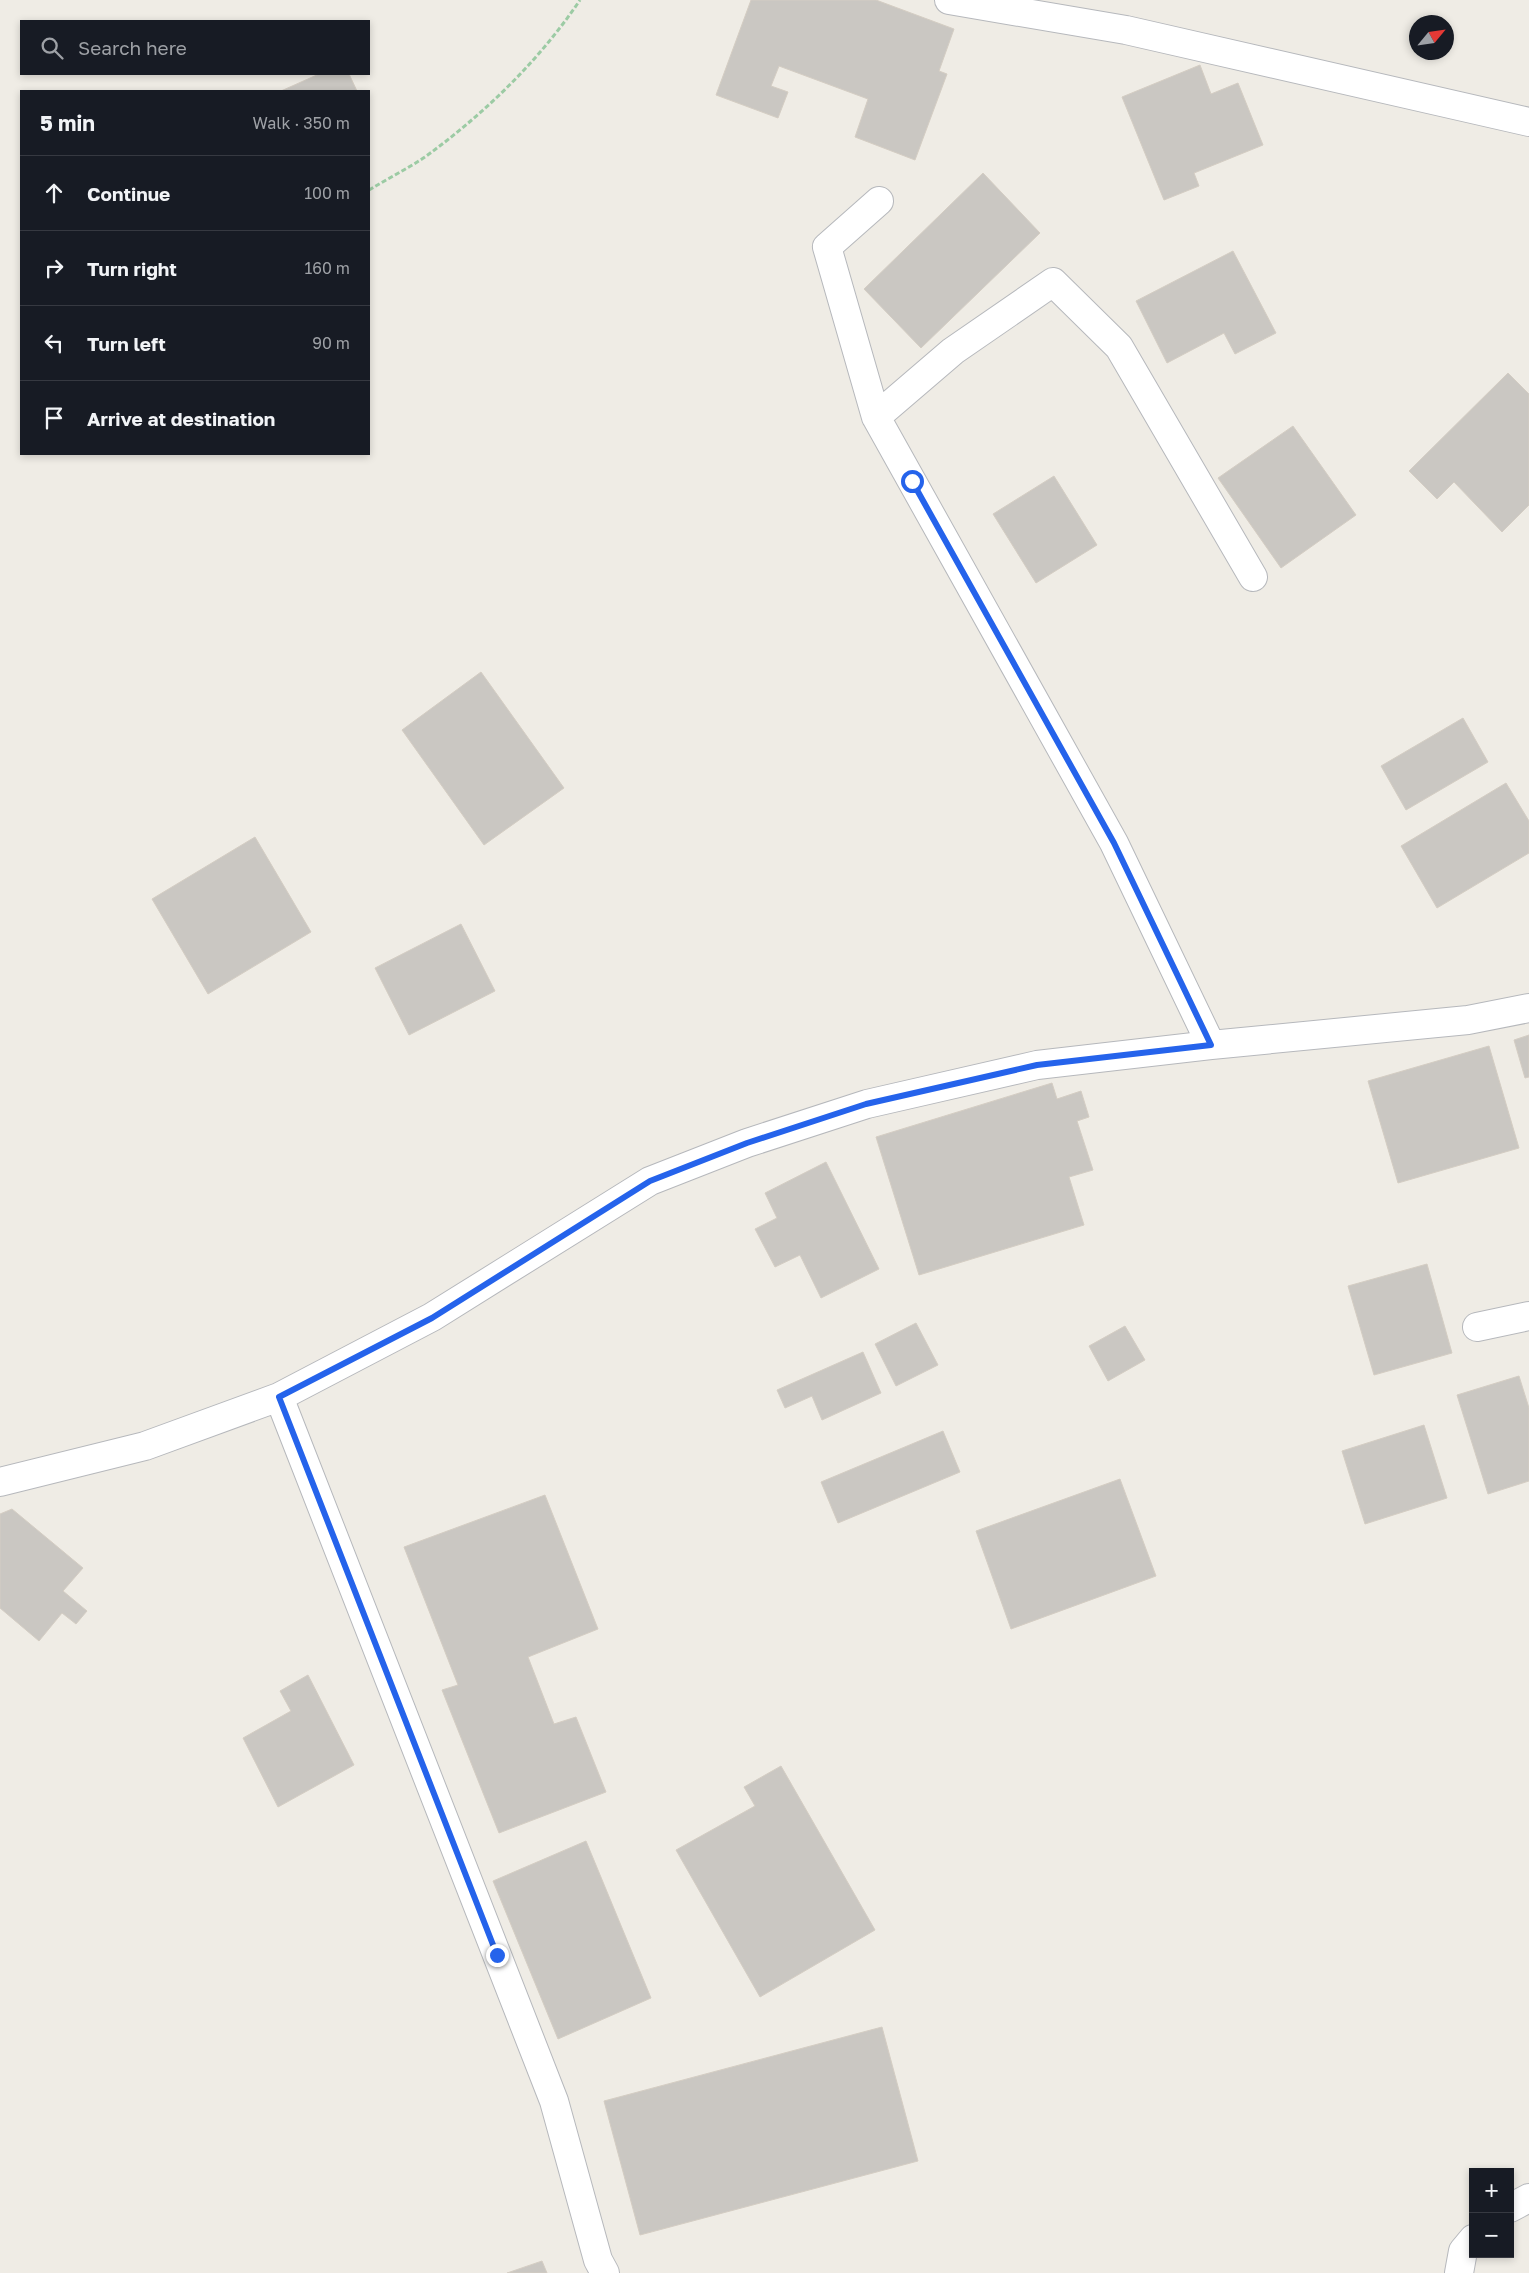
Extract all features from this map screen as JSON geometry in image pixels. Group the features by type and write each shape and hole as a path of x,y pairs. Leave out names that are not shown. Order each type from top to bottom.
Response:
{"street":[{"path":"949,0 1126,30 1529,122"},
{"path":"879,201 827,247 876,417 1114,843 1211,1045"},
{"path":"876,417 953,351 1053,282 1119,347 1253,577"},
{"path":"0,1482 145,1446 279,1397 432,1318 650,1181 747,1143 866,1104 1037,1065 1211,1045 1468,1020 1529,1008"},
{"path":"1477,1327 1529,1316"},
{"path":"279,1397 554,2101 598,2260 605,2273"},
{"path":"1514,2206 1529,2198"},
{"path":"1459,2273 1463,2250 1469,2244"}],"path":[{"path":"370,189 424,158 490,105 563,26 579,1 574,0"}],"building":[{"path":"751,0 876,0 954,29 939,71 947,74 915,160 855,137 868,99 779,66 771,86 788,92 778,118 716,95"},
{"path":"1200,65 1211,94 1238,83 1263,145 1194,173 1199,186 1164,200 1122,97"},
{"path":"317,75 349,75 357,90 283,90"},
{"path":"983,173 1040,233 921,348 864,289"},
{"path":"1233,251 1276,333 1235,354 1224,333 1167,363 1136,301"},
{"path":"1508,373 1529,394 1529,505 1502,532 1454,482 1437,499 1409,471"},
{"path":"1293,426 1356,515 1281,568 1218,478"},
{"path":"1054,476 1097,545 1036,583 993,514"},
{"path":"481,672 564,788 484,845 402,730"},
{"path":"1463,718 1488,762 1406,810 1381,766"},
{"path":"1506,783 1529,821 1529,853 1437,908 1401,846"},
{"path":"255,837 311,932 208,994 152,899"},
{"path":"461,924 495,991 409,1035 375,968"},
{"path":"1529,1035 1529,1077 1525,1078 1514,1040"},
{"path":"1489,1046 1519,1148 1398,1183 1368,1081"},
{"path":"1052,1083 1057,1099 1081,1091 1089,1117 1077,1121 1093,1170 1069,1177 1084,1225 919,1275 876,1137"},
{"path":"826,1162 879,1269 821,1298 800,1255 775,1267 755,1229 777,1218 765,1193"},
{"path":"1427,1264 1452,1353 1374,1375 1348,1286"},
{"path":"916,1323 938,1365 896,1386 875,1344"},
{"path":"1125,1326 1145,1360 1108,1381 1089,1346"},
{"path":"863,1352 881,1393 822,1420 812,1396 785,1408 777,1390"},
{"path":"1519,1376 1529,1408 1529,1481 1488,1494 1457,1395"},
{"path":"1424,1425 1447,1498 1365,1524 1342,1451"},
{"path":"943,1431 960,1472 838,1523 821,1482"},
{"path":"1120,1479 1156,1576 1011,1629 976,1531"},
{"path":"545,1495 598,1629 528,1657 554,1724 576,1717 606,1792 499,1833 442,1690 458,1685 404,1547"},
{"path":"12,1509 83,1568 63,1591 87,1611 76,1624 62,1613 39,1641 0,1608 0,1514"},
{"path":"308,1675 354,1765 278,1807 243,1738 291,1711 280,1691"},
{"path":"781,1766 875,1930 760,1997 676,1850 755,1806 744,1787"},
{"path":"586,1841 651,1998 558,2039 493,1881"},
{"path":"882,2027 918,2161 640,2235 604,2101"},
{"path":"542,2261 547,2273 507,2273"}],"route":[{"path":"497,1955 279,1397 432,1318 650,1181 747,1143 866,1104 1037,1065 1211,1045 1114,843 912,481"}]}
